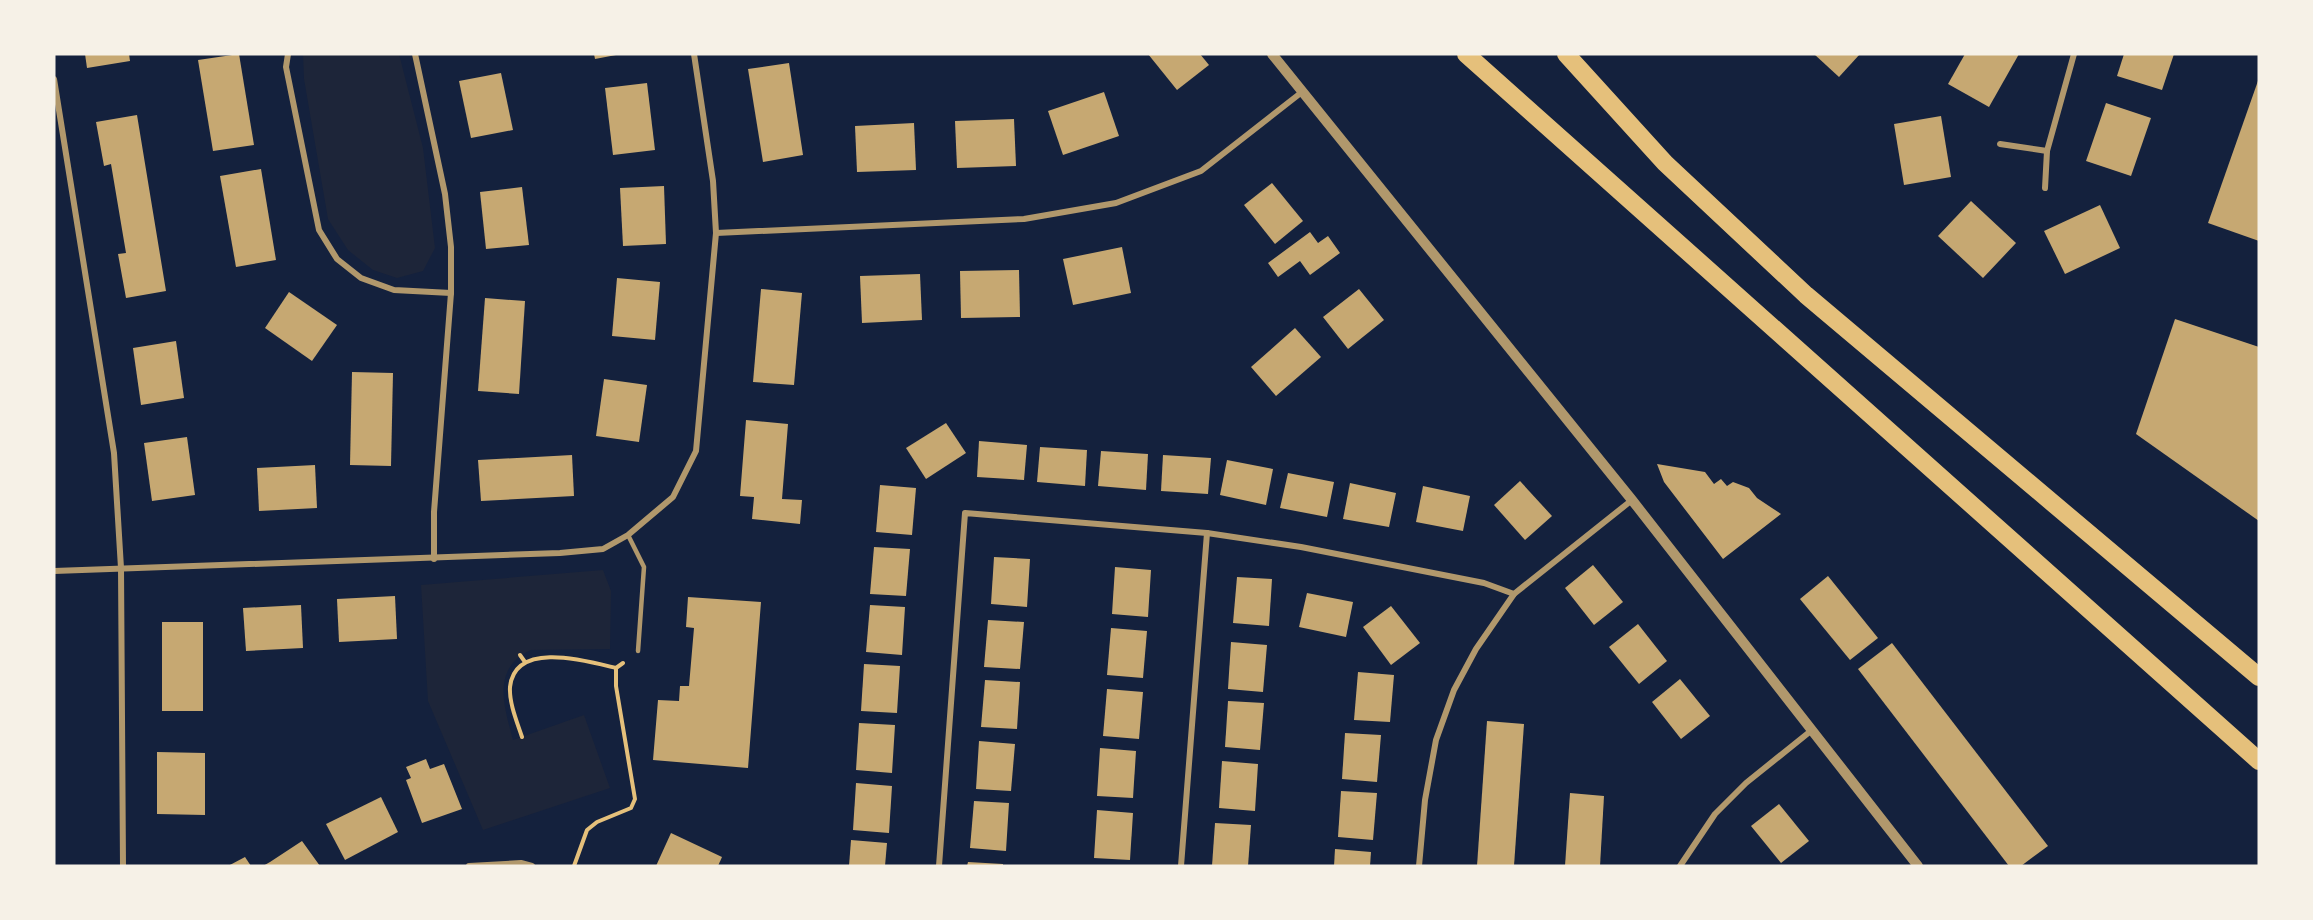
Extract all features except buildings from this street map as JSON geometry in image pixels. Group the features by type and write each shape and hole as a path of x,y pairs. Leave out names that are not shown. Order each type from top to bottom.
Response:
{"highway":[{"path":"1466,54 2259,760"},
{"path":"1566,54 1665,164 1806,295 2259,677"}],"street":[{"path":"288,54 286,66 319,230 337,259 361,278 394,290 451,293"},
{"path":"415,54 446,194 451,247 451,293 434,512 434,559"},
{"path":"54,571 434,559 603,549 628,535 673,497 696,452 716,233 713,181 694,54"},
{"path":"1272,54 1632,501 1918,866"},
{"path":"2045,188 2047,151 2074,54"},
{"path":"54,79 114,453 121,568 123,866"},
{"path":"716,233 1024,219 1116,203 1201,171 1302,92"},
{"path":"2000,144 2047,151"},
{"path":"1419,866 1425,800 1436,740 1454,690 1476,649 1514,594 1632,501"},
{"path":"939,866 965,513 1207,533 1300,547 1484,583 1514,594"},
{"path":"1181,866 1207,533"},
{"path":"1680,866 1715,814 1746,783 1812,730"},
{"path":"469,866 521,862 532,866"}],"lane":[{"path":"628,535 644,567 638,651"}],"path":[{"path":"616,668 638,651"},
{"path":"520,655 525,662"},
{"path":"522,737 510,687 516,670 525,662 572,658 616,668"},
{"path":"574,866 587,830 597,822 631,808 635,799 616,686 616,668"}],"shaded area":[{"path":"303,54 399,54 423,148 435,248 423,271 397,278 373,270 348,250 328,219 304,79"},
{"path":"603,570 611,591 610,649 531,650 518,658 510,667 505,677 504,701 513,740 584,715 610,788 483,830 428,701 421,585"}]}
